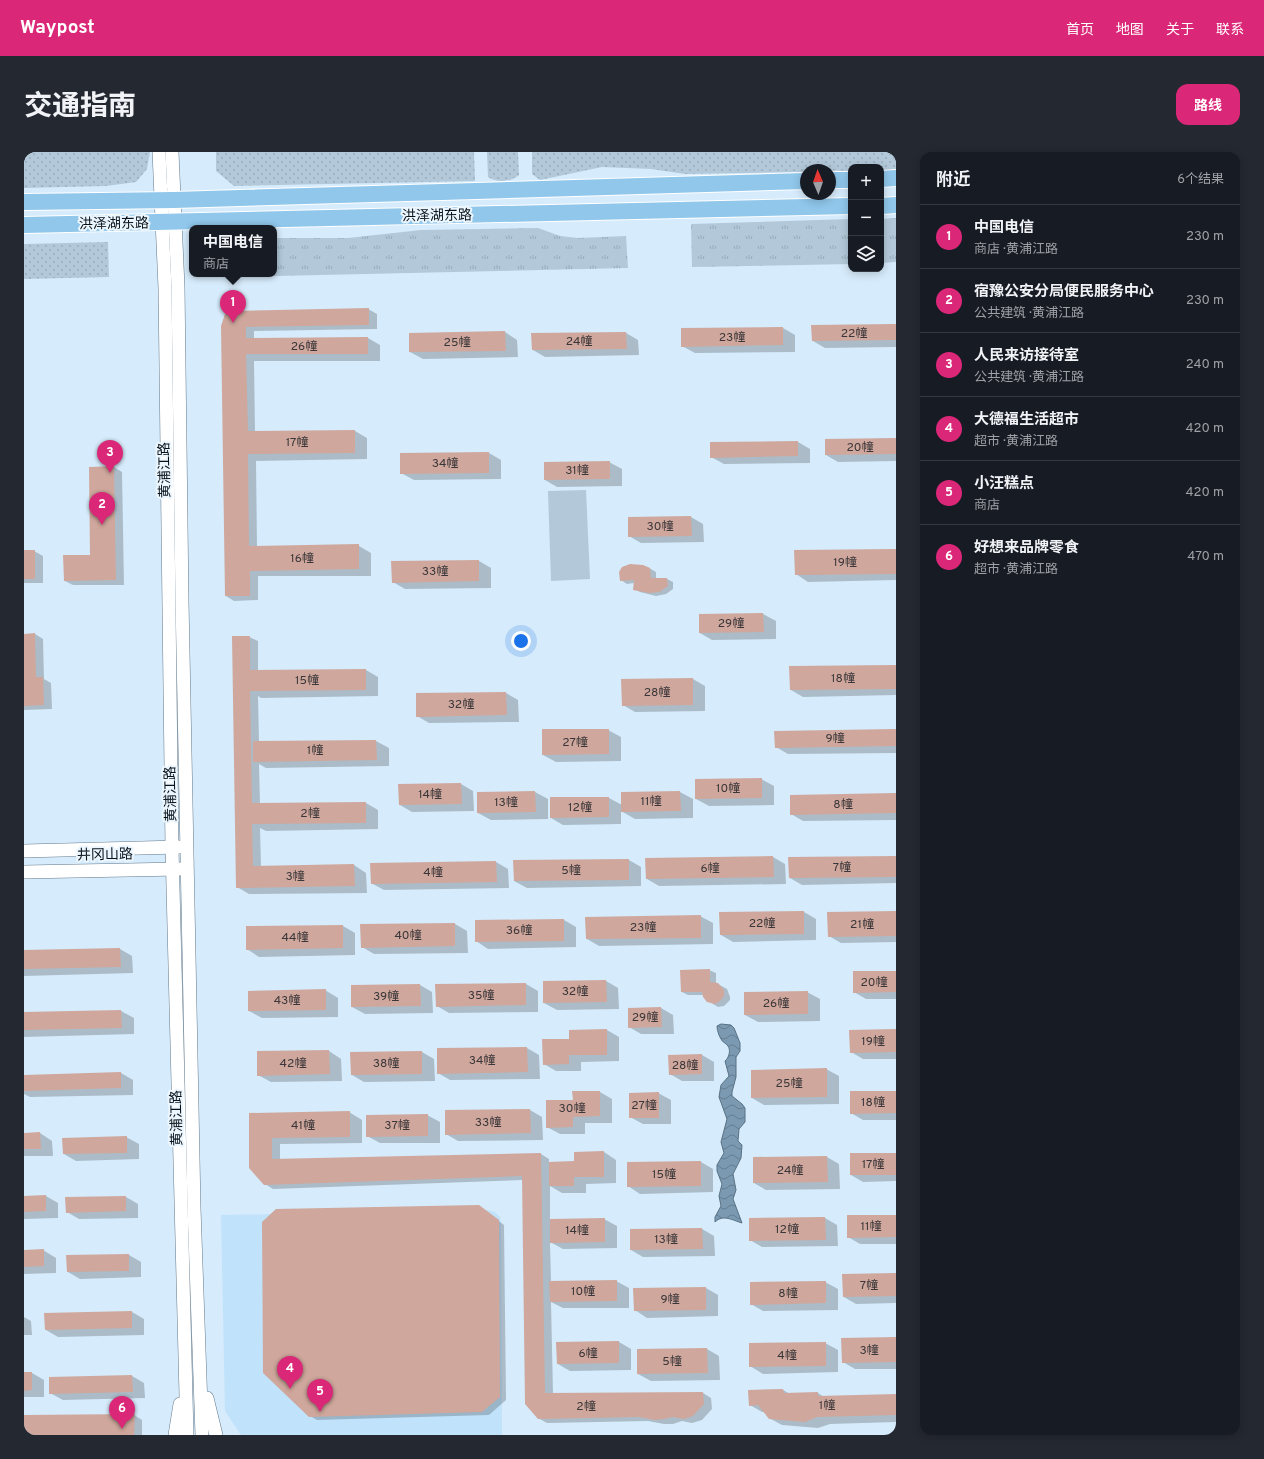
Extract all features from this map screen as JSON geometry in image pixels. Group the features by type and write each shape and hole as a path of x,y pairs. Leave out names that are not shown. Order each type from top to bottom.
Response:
{"main road":[{"path":"884,179 896,178"},
{"path":"836,180 848,180"},
{"name":"洪泽湖东路","path":"24,202 167,200 800,181"},
{"path":"884,206 896,205"},
{"name":"洪泽湖东路","path":"24,225 848,206"}],"street":[{"name":"黄浦江路","path":"159,152 167,200 178,288 194,1208 202,1435"},
{"name":"黄浦江路","path":"167,200 172,152"},
{"name":"黄浦江路","path":"169,221 165,288 172,869 187,1435"},
{"name":"井冈山路","path":"24,851 187,847"},
{"name":"井冈山路","path":"24,872 188,868"},
{"path":"175,1435 185,1372"},
{"path":"200,1372 216,1435"}],"shaded area":[{"path":"488,1210 495,1212 500,1217 501,1223 502,1435 241,1435 225,1411 221,1215"}],"green space":[{"path":"24,152 150,152 147,169 136,182 106,186 24,188"},
{"path":"216,152 474,152 475,181 234,186 216,171"},
{"path":"487,152 518,152 519,175 504,181 488,177"},
{"path":"532,152 896,152 896,171 884,171 884,164 848,164 848,171 836,171 836,164 800,164 800,172 685,174 651,169 602,167 540,180 532,174"},
{"path":"896,218 896,262 884,263 884,219"},
{"path":"848,219 848,264 692,267 691,224"},
{"path":"538,228 560,236 578,238 626,236 628,268 277,276 277,238 348,238 421,230"},
{"path":"108,242 109,277 24,279 24,244"},
{"path":"586,490 590,579 551,581 548,491"}],"water":[{"path":"721,1024 731,1025 734,1028 740,1043 740,1051 736,1057 736,1077 732,1096 745,1108 745,1122 739,1129 738,1141 742,1145 741,1158 733,1174 736,1190 733,1199 742,1223 724,1218 721,1218 715,1222 715,1217 721,1206 719,1196 722,1184 717,1171 717,1165 724,1153 721,1142 727,1119 719,1097 721,1085 729,1076 725,1061 728,1058 729,1048 722,1040 717,1029 717,1026"}],"building":[{"path":"369,308 369,325 246,327 246,338 368,337 368,354 246,354 248,431 355,430 355,453 248,454 249,546 359,544 359,569 250,571 250,596 225,596 221,326 225,314 232,311"},
{"path":"896,324 896,340 812,341 811,325"},
{"path":"783,327 783,345 681,347 681,328"},
{"path":"505,331 506,351 409,352 409,333"},
{"path":"626,332 627,349 532,350 531,333"},
{"path":"896,438 896,454 825,455 825,439"},
{"path":"798,441 798,456 710,458 710,442"},
{"path":"489,452 489,473 400,474 400,453"},
{"path":"610,461 610,479 544,480 544,462"},
{"path":"114,466 116,580 64,581 63,555 90,555 89,467"},
{"path":"691,516 692,536 628,537 628,517"},
{"path":"896,549 896,574 795,575 794,550"},
{"path":"24,550 35,550 35,579 24,579"},
{"path":"479,560 479,581 392,583 391,561"},
{"path":"630,564 643,565 650,568 651,578 667,578 668,586 659,592 649,593 633,590 634,580 620,581 619,572 622,567"},
{"path":"763,613 764,632 699,633 699,614"},
{"path":"35,633 36,677 43,677 44,705 24,706 24,634"},
{"path":"232,636 250,636 250,670 366,669 366,690 250,691 252,803 366,802 366,823 252,824 253,866 354,864 355,886 236,888"},
{"path":"896,665 896,689 790,690 789,666"},
{"path":"693,678 693,705 622,706 621,679"},
{"path":"506,692 507,715 416,717 416,693"},
{"path":"542,729 609,729 609,754 542,755"},
{"path":"896,729 896,746 775,748 774,731"},
{"path":"376,740 377,760 253,762 253,741"},
{"path":"762,778 762,798 695,799 695,779"},
{"path":"461,783 462,804 399,805 398,784"},
{"path":"535,791 536,812 477,813 477,792"},
{"path":"680,791 681,811 621,812 621,792"},
{"path":"896,793 896,813 790,815 790,795"},
{"path":"550,797 609,797 609,817 550,818"},
{"path":"773,856 774,877 646,879 645,858"},
{"path":"896,856 896,877 789,878 788,857"},
{"path":"629,859 629,880 514,881 513,860"},
{"path":"496,861 497,882 371,884 370,863"},
{"path":"804,911 804,934 720,935 719,912"},
{"path":"896,911 896,936 828,937 827,912"},
{"path":"701,915 701,938 586,939 585,917"},
{"path":"564,919 564,941 475,942 475,920"},
{"path":"455,923 455,946 361,948 360,924"},
{"path":"343,925 343,948 246,950 246,926"},
{"path":"120,948 121,967 24,969 24,950"},
{"path":"710,969 710,982 718,983 724,990 724,996 720,1001 715,1004 707,1002 703,997 702,992 681,992 680,970"},
{"path":"853,971 896,971 896,992 853,993"},
{"path":"606,980 607,1002 543,1003 543,981"},
{"path":"526,983 526,1005 436,1007 435,984"},
{"path":"420,984 421,1006 351,1007 351,985"},
{"path":"326,989 326,1010 248,1011 248,991"},
{"path":"808,991 808,1014 744,1015 744,992"},
{"path":"661,1007 662,1027 628,1028 628,1008"},
{"path":"121,1010 122,1028 24,1030 24,1012"},
{"path":"607,1029 607,1055 569,1055 569,1064 543,1065 542,1039 569,1039 569,1030"},
{"path":"896,1029 896,1052 850,1053 849,1030"},
{"path":"527,1047 528,1072 437,1074 437,1048"},
{"path":"329,1050 330,1074 257,1076 257,1051"},
{"path":"422,1051 422,1074 351,1075 350,1052"},
{"path":"702,1054 702,1074 669,1075 668,1055"},
{"path":"827,1068 827,1097 751,1098 751,1070"},
{"path":"121,1072 121,1088 24,1091 24,1075"},
{"path":"572,1091 600,1091 600,1116 573,1117 573,1127 546,1128 546,1100 573,1100"},
{"path":"850,1091 896,1091 896,1113 850,1114"},
{"path":"659,1092 659,1118 629,1118 629,1093"},
{"path":"530,1109 531,1133 445,1135 445,1110"},
{"path":"350,1111 350,1137 272,1138 272,1159 541,1153 545,1393 703,1392 704,1404 693,1416 684,1419 673,1417 655,1420 639,1417 538,1419 525,1404 522,1176 264,1185 249,1168 249,1113"},
{"path":"428,1114 428,1136 366,1137 366,1115"},
{"path":"40,1132 41,1149 24,1149 24,1133"},
{"path":"127,1136 127,1153 63,1154 62,1138"},
{"path":"604,1151 604,1177 574,1177 574,1186 549,1186 549,1162 574,1161 574,1152"},
{"path":"850,1153 896,1153 896,1175 850,1175"},
{"path":"827,1156 828,1182 753,1183 753,1157"},
{"path":"701,1161 701,1186 627,1187 627,1162"},
{"path":"46,1195 46,1211 24,1212 24,1196"},
{"path":"126,1196 126,1211 66,1213 65,1197"},
{"path":"479,1205 499,1220 500,1397 482,1412 309,1417 263,1373 262,1222 276,1209"},
{"path":"847,1215 896,1215 896,1237 847,1238"},
{"path":"825,1217 826,1240 749,1241 749,1218"},
{"path":"605,1218 605,1242 550,1243 550,1219"},
{"path":"702,1228 703,1249 630,1250 630,1229"},
{"path":"44,1249 44,1266 24,1267 24,1250"},
{"path":"129,1254 129,1271 67,1272 66,1255"},
{"path":"896,1273 896,1296 843,1297 842,1274"},
{"path":"617,1280 617,1301 550,1302 549,1281"},
{"path":"826,1281 826,1303 750,1305 750,1282"},
{"path":"706,1287 706,1310 634,1311 633,1288"},
{"path":"132,1311 132,1328 45,1330 44,1313"},
{"path":"896,1337 896,1362 842,1363 841,1338"},
{"path":"619,1341 619,1363 557,1364 556,1342"},
{"path":"826,1342 826,1366 749,1367 749,1343"},
{"path":"707,1348 708,1373 637,1374 637,1349"},
{"path":"24,1372 32,1372 32,1390 24,1391"},
{"path":"132,1375 133,1392 49,1394 49,1377"},
{"path":"783,1389 784,1393 818,1392 818,1396 896,1394 896,1415 817,1417 805,1422 769,1419 758,1405 749,1406 748,1390"},
{"path":"135,1414 134,1435 24,1435 24,1415"}],"place":[{"name":"中国电信","path":"233,323"},
{"name":"人民来访接待室","path":"110,473"},
{"name":"宿豫公安分局便民服务中心","path":"102,525"},
{"name":"大德福生活超市","path":"290,1389"},
{"name":"小汪糕点","path":"320,1412"},
{"name":"好想来品牌零食","path":"122,1429"}]}
